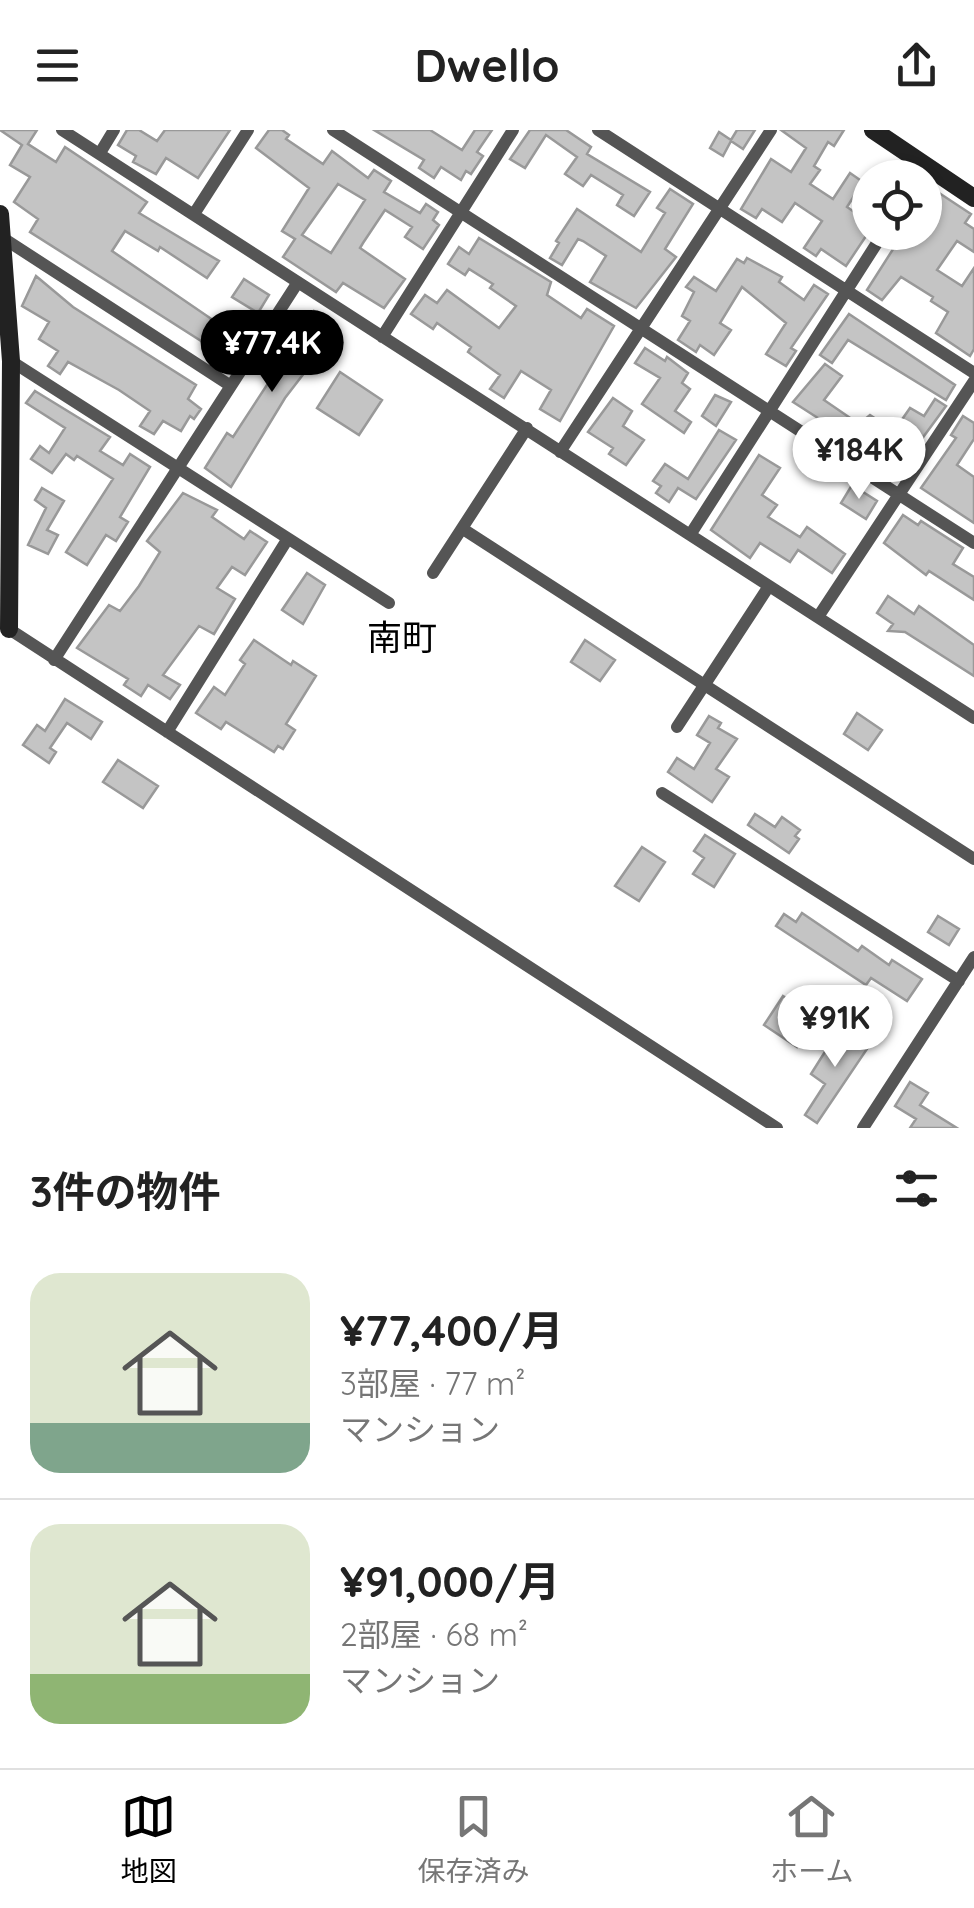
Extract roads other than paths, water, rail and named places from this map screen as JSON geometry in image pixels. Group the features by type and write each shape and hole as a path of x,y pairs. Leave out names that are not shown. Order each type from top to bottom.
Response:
{"street":[{"path":"62,130 974,718"},
{"path":"100,153 114,130"},
{"path":"194,214 248,130"},
{"path":"333,130 974,543"},
{"path":"382,337 513,130"},
{"path":"598,130 974,373"},
{"path":"560,452 771,130"},
{"path":"873,130 909,160"},
{"path":"942,181 974,198"},
{"path":"0,214 12,361 8,629 777,1128"},
{"path":"4,238 231,386"},
{"path":"690,535 872,250"},
{"path":"54,660 298,282"},
{"path":"12,361 389,603"},
{"path":"818,617 974,381"},
{"path":"433,573 527,428"},
{"path":"463,528 974,859"},
{"path":"167,732 287,540"},
{"path":"677,727 769,586"},
{"path":"662,793 959,980"},
{"path":"863,1128 974,957"}],"district":[{"name":"南町","path":"402,638"}]}
